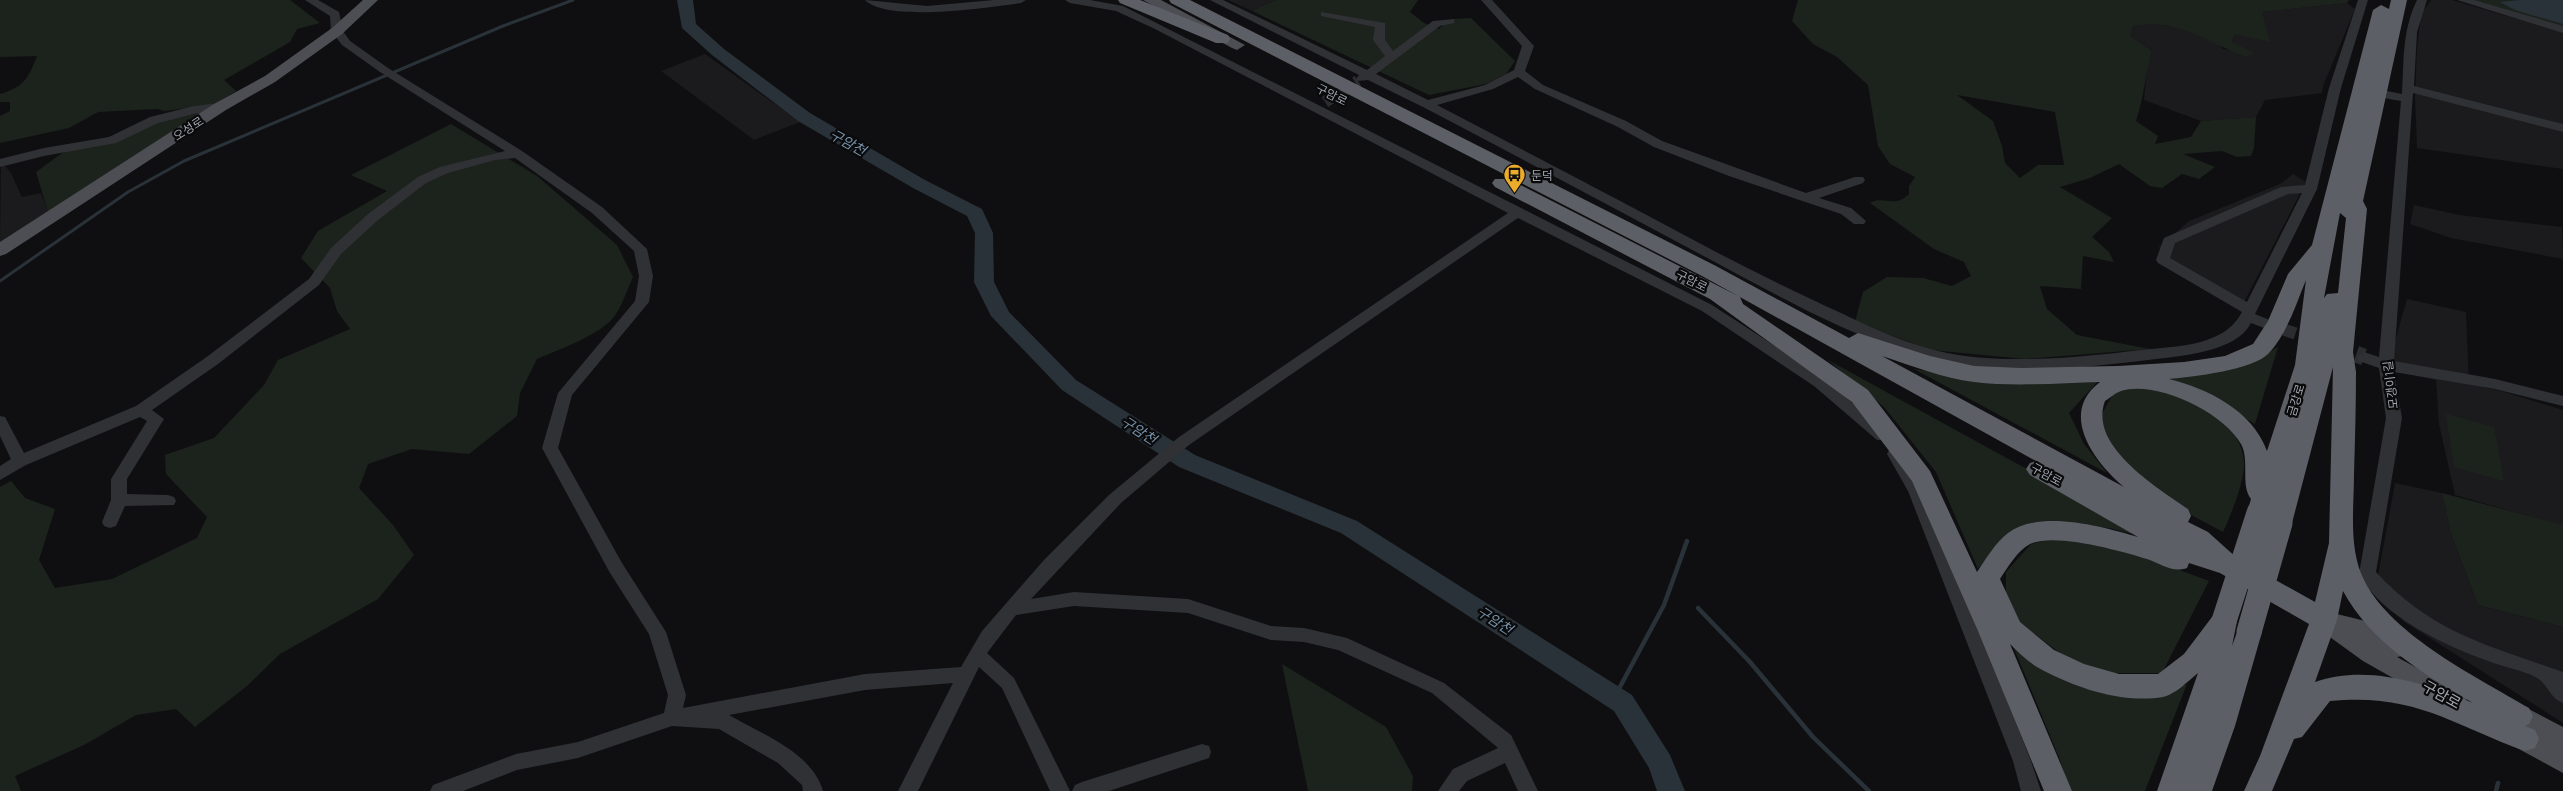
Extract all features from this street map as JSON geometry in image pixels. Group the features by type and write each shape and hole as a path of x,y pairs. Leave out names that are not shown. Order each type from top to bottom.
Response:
{"highway":[{"path":"1126,0 1237,45"},
{"name":"구암로","path":"1177,0 1704,277 2188,553 2229,566 2324,620"},
{"name":"금강로","path":"2198,791 2221,726 2249,632 2270,518 2306,365 2314,286 2322,247 2384,0"},
{"name":"금강로","path":"2171,791 2210,680 2224,621 2270,518 2322,369 2352,199 2399,0"},
{"name":"구암로","path":"1237,45 1704,277"},
{"path":"2258,791 2274,756 2324,620 2341,543 2345,372 2342,352 2357,209 2352,199"},
{"path":"1704,277 1872,346 1926,363 1974,374 2118,374 2184,370 2229,363 2261,348 2278,322 2298,274 2322,247"},
{"path":"1704,277 1768,329 1860,396 1922,476 1991,631 2058,791"},
{"path":"2229,566 2205,535 2113,464 2102,447 2090,419 2094,400 2105,387 2121,381 2163,384 2216,406 2234,420 2250,437 2259,463 2270,518"},
{"path":"2224,621 2193,662 2163,685 2119,686 2077,673 2045,658 2012,630 1997,604 1988,578 2006,551 2022,536 2049,530 2126,542 2161,553 2193,568 2229,566"},
{"path":"2341,543 2353,586 2371,612 2410,648 2463,683 2522,727"},
{"path":"2274,756 2307,707 2322,691 2348,687 2380,687 2430,698 2522,727"}],"main road":[{"name":"오성로","path":"0,250 220,107 270,79 337,31 371,0"},
{"name":"구암로","path":"1150,0 1237,45"},
{"name":"구암로","path":"2324,620 2371,654 2522,727 2563,740"},
{"name":"구암로","path":"2522,727 2563,762"}],"street":[{"path":"310,0 335,14 337,31 346,43 384,70 518,154 598,210 640,249 646,276 642,302 565,393 550,448 616,568 657,632 677,695 672,718"},
{"path":"870,0 896,8 936,9 1022,0"},
{"path":"1070,0 1119,8 1319,105 1518,212 1707,308 1790,361 1877,431 1892,449 1916,491 2022,761 2031,791"},
{"path":"1215,0 1364,78 1427,104 1776,289 1871,333 1921,352 1964,361 2014,365 2139,356 2186,350 2221,341 2241,328 2311,188 2342,88 2363,0"},
{"path":"1427,104 1489,87 1519,72 1528,46 1486,0"},
{"name":"모갱이1길","path":"2422,0 2413,18 2408,67 2408,93 2386,365 2394,418 2367,574 2397,605 2430,627 2471,646 2563,680"},
{"path":"2462,0 2563,30"},
{"path":"1326,14 1381,25 1379,40 1392,58"},
{"path":"1364,78 1437,23 1450,20"},
{"path":"1519,72 1539,87 1622,124 1658,144 1733,173 1846,211 1859,220"},
{"path":"2387,95 2408,93 2563,128"},
{"path":"4,160 112,140 154,120 194,110 220,107"},
{"path":"0,474 20,462 142,410 213,360 314,282 336,251 373,217 422,180 444,170 494,156 518,154"},
{"path":"1808,197 1859,180"},
{"path":"2267,324 2163,260 2169,241 2286,190 2311,188"},
{"path":"908,791 968,674 976,654 988,636 1050,565 1115,499 1184,441 1518,212"},
{"path":"2364,358 2386,365 2495,384 2563,401"},
{"path":"110,522 120,500 119,479 156,419 142,410"},
{"path":"0,421 20,462"},
{"path":"120,500 168,501"},
{"path":"1013,609 1074,599 1188,606 1271,633 1304,635 1341,643 1438,688 1504,741 1528,791"},
{"path":"976,654 1008,683 1060,791"},
{"path":"2544,673 2563,695"},
{"path":"440,791 516,762 578,750 624,736 672,718 864,682 968,674"},
{"path":"672,718 722,721 785,756 810,780 813,791"},
{"path":"1082,791 1202,752"},
{"path":"1448,791 1460,775 1510,752"}],"shaded area":[{"path":"0,0 290,0 320,23 297,29 290,42 224,80 236,91 216,104 165,111 157,109 98,112 69,128 0,143 0,116 10,111 10,102 0,102 0,94 15,88 24,81 31,71 37,56 0,57"},
{"path":"1228,0 1276,0 1252,11"},
{"path":"1276,0 1418,0 1410,12 1424,23 1438,29 1453,19 1471,18 1515,61 1506,74 1486,84 1429,95 1252,11"},
{"path":"1798,0 2349,0 2347,3 2262,12 2270,42 2235,34 2232,42 2254,53 2247,57 2179,28 2149,24 2133,26 2131,36 2152,51 2136,121 2158,136 2155,144 2191,137 2201,121 2256,117 2254,148 2251,156 2237,157 2222,151 2183,154 2215,167 2199,179 2182,174 2162,188 2150,186 2119,164 2090,178 2060,187 2112,218 2092,237 2109,252 2114,262 2083,256 2081,289 2040,286 2047,309 2077,335 2150,349 2025,359 1931,350 1855,322 1863,292 1887,277 1923,278 1952,286 1971,276 1964,262 1934,249 1870,203 1880,200 1899,201 1909,194 1909,186 1915,177 1890,164 1878,146 1868,85 1837,57 1813,44 1792,21","holes":["1957,95 2055,112 2064,165 2038,165 2020,178 2005,163 2002,146 1993,121"]},
{"path":"2431,0 2452,0 2563,32 2563,169 2417,148 2415,96 2417,48 2421,14"},
{"path":"2471,0 2563,0 2563,28"},
{"path":"2563,0 2563,24 2515,10 2500,2"},
{"path":"2347,3 2355,9 2323,86 2322,93 2265,100 2256,117 2201,121 2144,100 2147,68 2152,51 2131,36 2133,26 2147,23 2179,27 2218,42 2223,49 2253,53 2232,43 2235,34 2262,12"},
{"path":"705,54 800,122 754,140 661,71"},
{"path":"205,112 48,212 36,172 65,151 156,122"},
{"path":"451,124 537,176 617,245 633,277 616,315 591,335 537,359 520,393 517,416 469,454 412,449 368,464 359,488 393,525 414,555 378,599 280,654 247,686 195,727 176,709 136,715 84,745 15,776 21,791 0,791 0,487 11,481 25,498 55,509 39,560 55,588 112,579 197,538 207,517 166,474 165,455 214,438 264,385 278,360 350,329 337,311 330,288 301,258 318,231 387,191 351,175"},
{"path":"1,161 11,173 22,197 41,193 48,212 0,243"},
{"path":"2293,174 2306,182 2240,310 2164,266 2159,247 2189,221 2280,184"},
{"path":"2414,205 2459,215 2562,227 2563,259 2451,238 2410,224"},
{"path":"2407,299 2466,312 2469,384 2501,391 2563,410 2563,526 2455,495 2439,424 2436,380 2387,370"},
{"path":"2278,347 2255,424 2220,404 2151,377 2254,359"},
{"path":"1828,360 2154,539 2109,528 2037,523 2001,541 1978,569 1936,472 1884,407"},
{"path":"1914,369 2004,382 2099,380 2069,413 2084,444 2107,473"},
{"path":"2136,385 2170,390 2194,400 2218,416 2236,437 2242,449 2244,469 2237,497 2223,532 2180,509 2116,457 2100,417 2116,389"},
{"path":"2446,414 2494,427 2504,481 2454,467"},
{"path":"2395,483 2442,493 2451,534 2478,605 2563,627 2563,723 2403,621 2378,576"},
{"path":"2442,493 2563,525 2563,627 2478,605 2451,534"},
{"path":"2053,538 2115,546 2209,581 2162,673 2104,673 2064,656 2020,623 2006,597 2006,572 2031,544"},
{"path":"2011,641 2140,697 2187,684 2145,791 2070,791 2060,760"},
{"path":"1282,664 1386,727 1413,776 1412,791 1308,791"}],"waterway":[{"path":"0,281 128,192 184,161 503,26 573,0"},
{"name":"구암천","path":"685,0 688,25 718,52 804,117 919,184 975,213 984,233 984,282 1001,316 1069,385 1187,461 1349,527 1623,703 1661,763 1671,791"},
{"path":"1614,698 1664,605 1687,541"},
{"path":"1698,608 1750,662 1813,737 1869,791"},
{"path":"2496,791 2498,783"}],"tunnel":[{"path":"1325,102 1358,81"},
{"path":"2267,324 2309,338"},
{"path":"2309,338 2364,357"}],"place":[{"name":"둔덕","path":"1515,194"}]}
